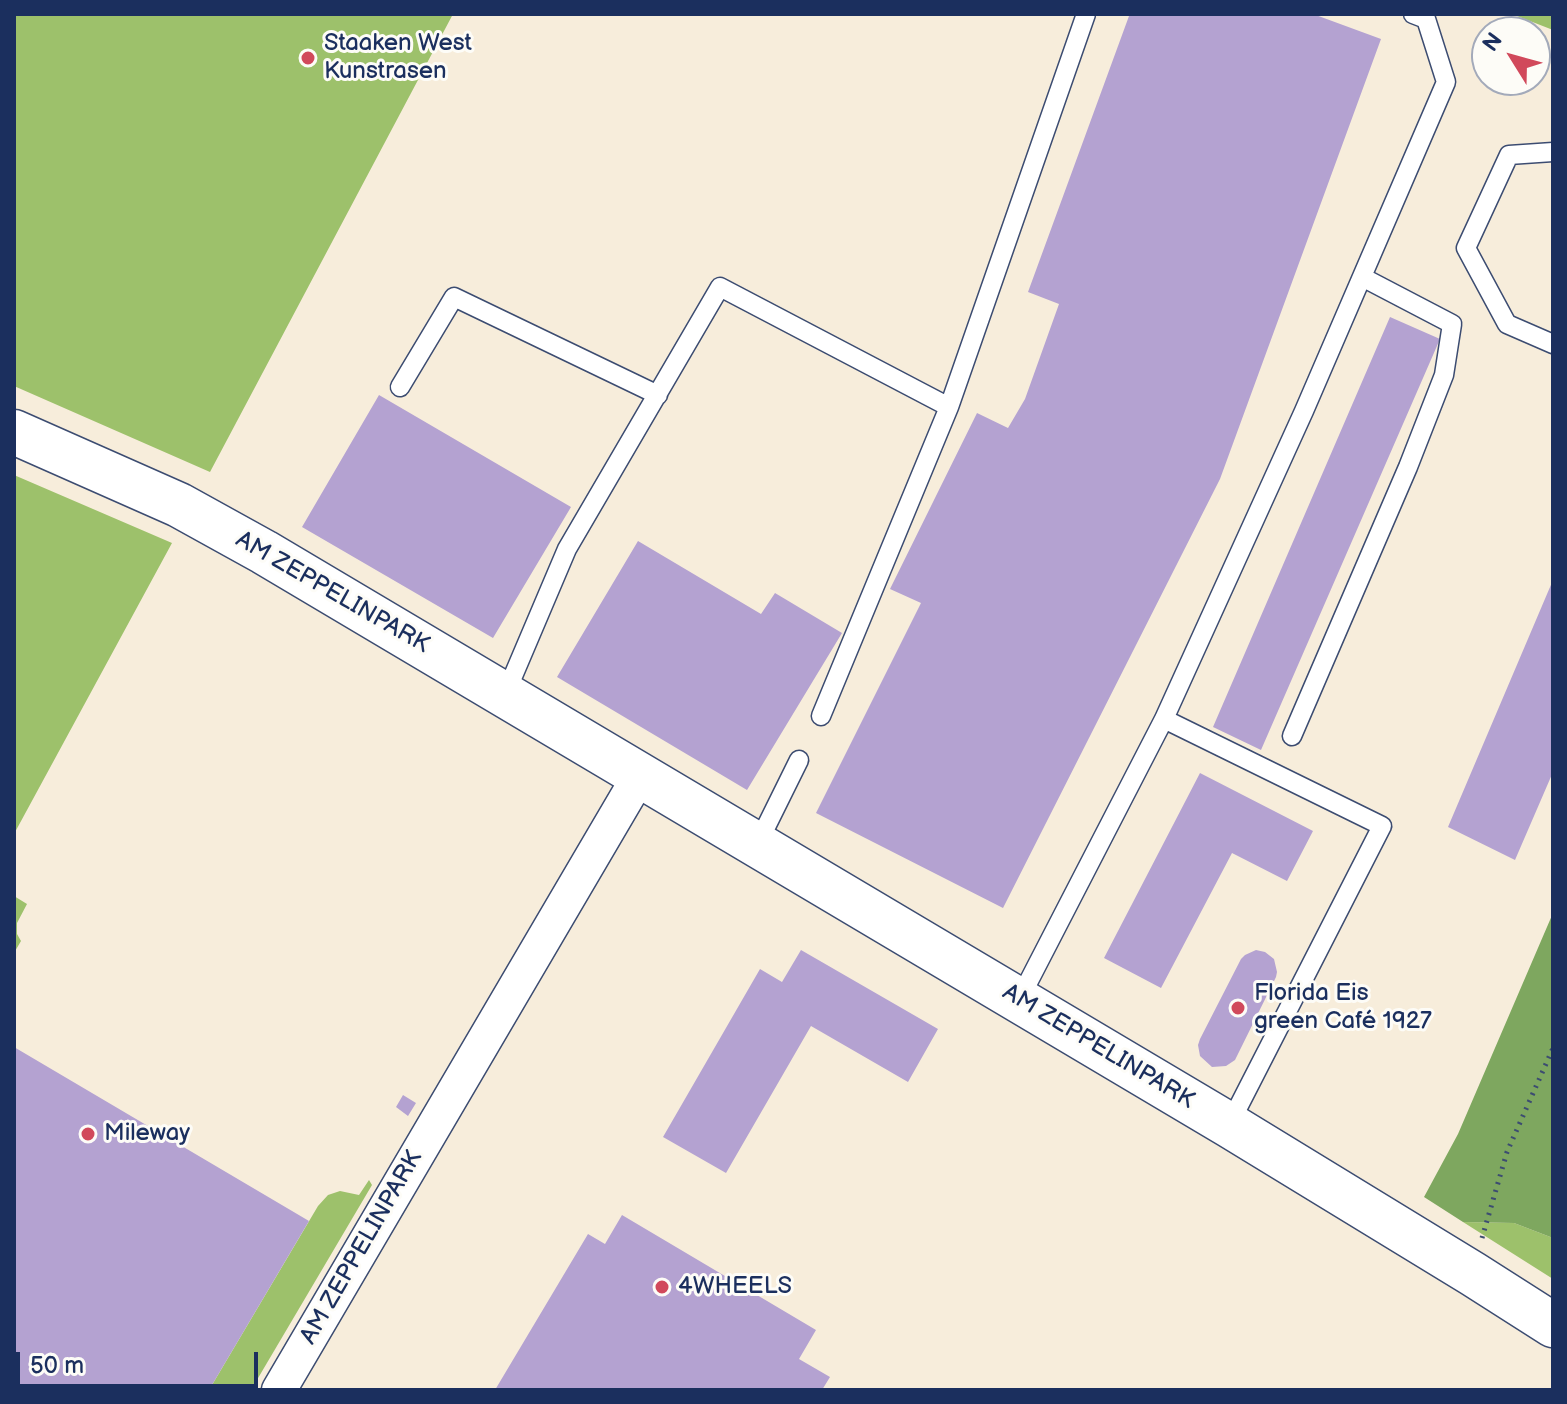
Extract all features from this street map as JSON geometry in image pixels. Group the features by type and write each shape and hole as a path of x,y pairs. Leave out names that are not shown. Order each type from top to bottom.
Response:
{"main road":[{"name":"AM ZEPPELINPARK","path":"14,432 179,505 277,560 1229,1125 1553,1325"}],"street":[{"name":"AM ZEPPELINPARK","path":"279,1390 640,775"}],"lane":[{"path":"821,716 949,407 1086,14"},
{"path":"1019,1000 1164,719 1304,411 1446,82 1426,19 1413,14"},
{"path":"1553,152 1509,155 1466,248 1507,324 1553,344"},
{"path":"1292,736 1402,481 1444,375 1452,324 1362,277"},
{"path":"505,695 567,549 720,287 949,407"},
{"path":"400,387 454,297 658,395"},
{"path":"1164,719 1382,826 1229,1125"},
{"path":"757,845 799,760"}],"path":[{"path":"1473,1274 1507,1152 1553,1048"}],"green space":[{"path":"14,14 453,14 210,472 14,386"},
{"path":"1512,14 1553,14 1553,30 1551,16"},
{"path":"14,475 172,543 14,834"},
{"path":"14,896 27,904 17,923 21,941 14,953"},
{"path":"1553,913 1553,1238 1514,1223 1463,1222 1424,1197 1458,1134"},
{"path":"369,1180 372,1185 251,1390 209,1390 318,1206 328,1195 340,1191 359,1195"},
{"path":"1463,1222 1514,1223 1553,1238 1553,1279"}],"building":[{"path":"1123,14 1313,14 1381,39 1220,479 1003,908 816,813 921,603 890,589 977,413 1008,428 1025,399 1059,304 1028,292 1129,16"},
{"path":"1390,317 1440,339 1261,750 1213,727"},
{"path":"379,395 571,507 493,638 302,527"},
{"path":"638,541 761,614 775,593 842,633 747,790 557,677"},
{"path":"1553,580 1553,772 1515,860 1448,827"},
{"path":"1200,773 1313,831 1287,881 1232,853 1161,988 1104,958"},
{"path":"801,950 938,1029 908,1082 811,1026 726,1173 663,1137 760,969 782,982"},
{"name":"Florida Eis green Café 1927","path":"1256,950 1274,959 1276,977 1235,1060 1226,1066 1212,1067 1200,1056 1200,1039 1241,959"},
{"name":"Mileway","path":"14,1047 309,1221 209,1390 14,1390"},
{"path":"403,1095 416,1103 408,1116 396,1107"},
{"name":"4WHEELS","path":"622,1215 816,1330 799,1359 830,1377 822,1390 495,1390 588,1234 605,1244"}],"place":[{"name":"Staaken West Kunstrasen","path":"308,58"},
{"name":"Florida Eis green Café 1927","path":"1238,1008"},
{"name":"Mileway","path":"88,1134"},
{"name":"4WHEELS","path":"662,1287"}]}
